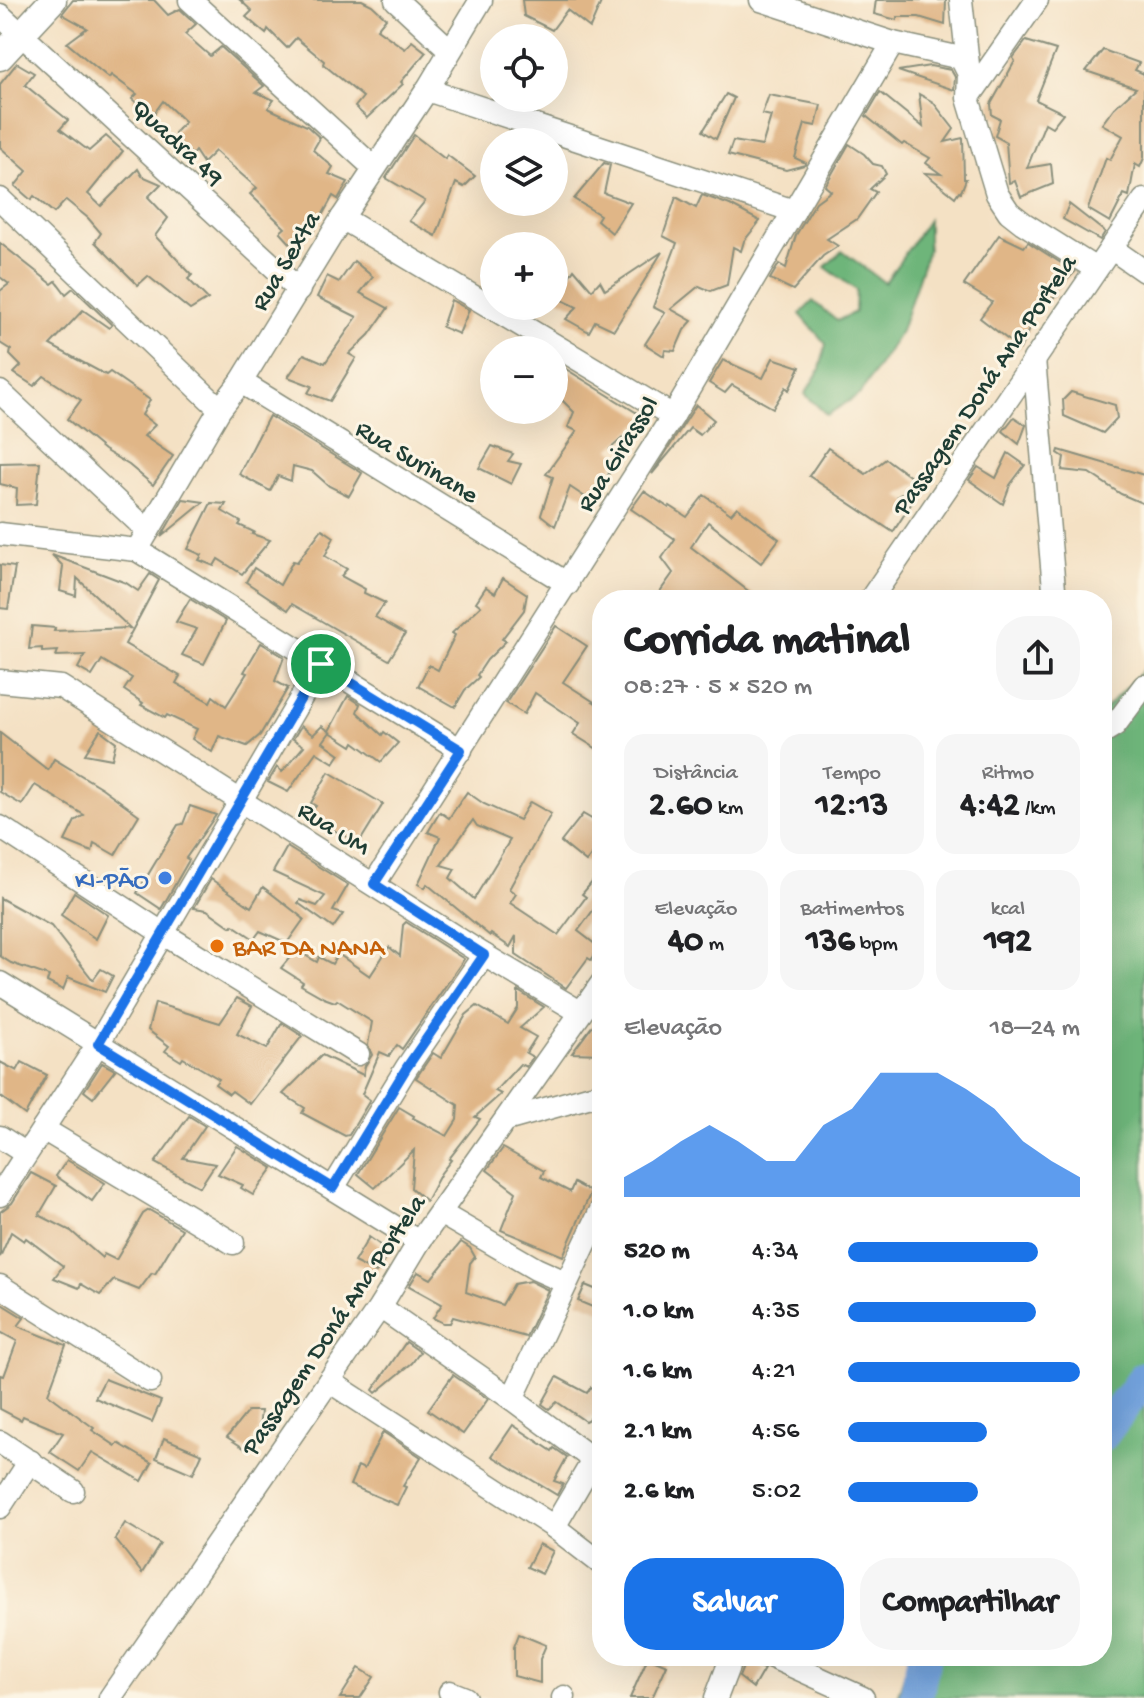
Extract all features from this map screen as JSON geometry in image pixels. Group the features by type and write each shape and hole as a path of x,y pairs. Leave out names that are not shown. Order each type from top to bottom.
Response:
{"street":[{"path":"0,57 53,0"},
{"path":"190,0 374,168"},
{"path":"396,0 450,50"},
{"name":"Rua Sexta","path":"142,540 220,409 241,382 481,0"},
{"path":"761,0 893,43 961,58 969,74"},
{"path":"961,0 969,74 968,98 997,194 1009,212 1096,269"},
{"path":"968,98 1037,0"},
{"name":"Quadra 49","path":"0,15 299,290"},
{"name":"Rua Girassol","path":"374,884 673,416 893,43"},
{"path":"427,90 794,211"},
{"path":"0,199 220,409"},
{"name":"Passagem Doná Ana Portela","path":"877,590 1144,200"},
{"path":"342,218 673,416"},
{"path":"1111,248 1144,271"},
{"path":"1034,359 1054,590"},
{"name":"Rua Surinane","path":"241,382 568,584"},
{"path":"1,394 142,540 321,664 461,750"},
{"path":"0,534 142,540"},
{"path":"0,1195 98,1044 321,664"},
{"name":"Rua UM","path":"0,681 61,687 484,955 580,1012"},
{"path":"1112,727 1144,686"},
{"path":"0,827 162,933 358,1054"},
{"path":"333,1188 407,1067 484,955"},
{"path":"0,983 419,1242"},
{"name":"Passagem Doná Ana Portela","path":"110,1698 380,1307 419,1242 592,996"},
{"path":"506,1120 592,1096"},
{"path":"43,1129 233,1243"},
{"path":"0,1137 25,1153"},
{"path":"440,1213 536,1269 565,1282"},
{"path":"512,1399 592,1228"},
{"path":"0,1286 150,1381"},
{"path":"380,1307 512,1399 590,1459 591,1464 573,1499 554,1527"},
{"path":"329,1381 554,1527 592,1556"},
{"path":"0,1442 73,1491"},
{"path":"0,1507 30,1461"},
{"path":"716,1698 728,1666"},
{"path":"792,1666 863,1698"}],"green space":[{"path":"928,220 928,249 901,331 860,394 827,415 805,394 820,369 826,344 800,314 813,301 837,321 855,312 856,290 825,267 842,251 885,283"},
{"path":"1144,669 1144,1698 897,1698 907,1666 1112,1666 1112,702"}],"building":[{"path":"73,0 154,0 168,15 180,9 196,24 185,34 210,56 221,47 264,86 256,92 274,100 268,108 307,126 320,138 313,150 333,167 329,174 348,182 338,199 333,196 314,230 311,228 292,245 280,232 285,228 250,194 257,188 215,151 203,163 195,151 192,155 175,138 175,132 185,122 163,101 152,116 132,99 137,94 111,75 109,78 67,43 87,28 62,14"},
{"path":"240,0 362,0 386,18 377,29 405,49 412,41 426,52 401,82 403,84 367,118 355,107 363,97 296,38 287,48 268,29 266,34 246,17 252,11"},
{"path":"522,0 602,0 590,28 567,10 556,24 540,24 524,16"},
{"path":"876,0 946,0 945,25 919,17 897,17 897,20 874,14"},
{"path":"1026,41 1056,50 1036,100 1063,113 1052,127 1045,123 1027,168 1051,164 1053,184 1021,197 1015,181 1009,183 1006,142 995,136 1000,119 992,115 991,104 1015,61 1013,58"},
{"path":"1103,50 1139,63 1135,70 1144,74 1144,158 1140,167 1135,164 1129,196 1124,194 1110,222 1088,209 1106,158 1110,160 1123,136 1102,124 1136,88 1086,71"},
{"path":"17,63 34,73 25,85 68,120 60,129 89,151 106,136 123,151 88,194 101,206 138,169 142,176 161,184 148,197 168,218 155,236 192,275 188,279 208,299 190,310 148,276 138,285 95,242 101,233 66,200 54,213 34,196 31,200 15,186 27,171 0,147 0,84"},
{"path":"930,66 951,70 955,77 954,90 898,71"},
{"path":"880,92 923,127 919,94 933,102 954,129 945,142 963,138 966,179 961,192 955,197 925,173 941,174 926,163 930,158 904,143 902,145 866,116"},
{"path":"726,94 734,98 716,139 703,131"},
{"path":"769,95 821,105 816,126 805,124 795,158 805,165 786,170 728,155 733,141 762,146 771,116 762,114"},
{"path":"414,135 445,159 447,155 475,176 464,187 456,183 436,236 409,221 425,201 386,178"},
{"path":"849,144 873,164 882,166 886,174 870,189 876,192 857,219 827,239 838,246 823,256 793,290 770,279 779,264 786,268 796,235 816,202 831,191 825,186"},
{"path":"604,163 610,165 604,193 631,203 612,233 597,220 600,215 574,199"},
{"path":"702,195 760,221 744,241 741,251 733,247 727,285 711,291 699,286 671,309 692,321 684,330 675,351 665,350 664,356 645,344 665,313 653,307 677,243 663,236 676,197 696,208"},
{"path":"1069,204 1105,232 1100,240 1063,219"},
{"path":"999,235 1024,247 1028,242 1075,272 1053,293 1057,296 1040,303 1026,327 1029,329 1020,349 980,318 992,302 964,285"},
{"path":"0,243 52,284 56,281 66,294 73,288 112,325 109,328 83,310 50,345 106,375 110,372 150,400 142,415 155,425 144,436 173,456 153,485 67,419 81,400 44,376 34,386 14,373 21,366 10,355 11,350 0,343 0,291 9,284 0,277"},
{"path":"662,252 614,330 595,321 589,332 568,320 577,307 568,303 568,278 574,269 592,290 600,281 605,290"},
{"path":"354,261 373,277 360,293 388,308 369,335 349,354 356,358 330,401 308,393 312,386 288,377 304,354 325,363 357,317 317,297 327,276 339,282"},
{"path":"451,300 469,310 459,334 442,327"},
{"path":"773,358 800,367 789,390 786,387 773,408 732,385 725,393 709,383 723,360 763,378"},
{"path":"568,370 645,418 610,449 617,453 612,467 604,484 601,482 588,499 570,487 555,526 541,515 553,477 546,474 577,431 568,427 574,412 568,406"},
{"path":"1071,392 1115,405 1117,418 1103,433 1064,416 1063,400"},
{"path":"696,405 714,420 700,435 690,428 652,474"},
{"path":"269,416 362,473 349,496 329,486 312,471 293,466 291,481 278,476 270,491 239,474"},
{"path":"1014,417 1026,425 1019,444 1003,431"},
{"path":"492,446 513,454 508,461 521,464 511,484 479,468"},
{"path":"828,448 866,474 886,459 919,483 898,496 911,504 893,532 809,476"},
{"path":"1059,450 1144,475 1144,504 1121,494 1089,473 1062,470 1064,457 1058,453"},
{"path":"1008,453 1025,465 1010,485 1003,504 969,480 978,467 996,478"},
{"path":"40,462 36,504 16,505 17,488 0,484 0,463"},
{"path":"644,491 687,517 704,495 731,514 737,507 779,539 761,563 708,522 691,547 747,590 661,590 673,573 662,558 675,539 631,509"},
{"path":"183,499 204,502 161,537"},
{"path":"211,503 226,504 222,511 241,522 239,525 254,532 252,534 270,540 242,574 218,559 214,566 199,560 202,555 188,549"},
{"path":"322,529 334,537 325,556 347,569 341,576 365,589 364,593 385,603 375,617 405,634 389,660 292,604 288,610 246,582 254,568 280,585 293,561 297,562"},
{"path":"52,555 126,583 138,591 150,574 159,580 125,644 180,676 176,683 210,702 213,696 226,706 261,643 284,657 275,681 288,688 260,735 247,746 219,736 212,752 192,739 197,729 167,715 165,718 141,705 143,703 124,690 132,678 102,660 92,676 78,668 85,655 56,656 58,651 29,649 32,626 55,628 54,631 130,628 77,578 76,596 60,591 63,566"},
{"path":"0,565 15,567 8,609 0,608"},
{"path":"503,578 527,594 524,610 502,639 506,641 487,660 477,675 479,677 465,690 455,707 418,686 429,665 438,670 455,635 452,633 481,606 476,602 486,587 495,593"},
{"path":"190,599 226,621 204,664 182,655 197,629 176,622"},
{"path":"556,626 587,646 563,682 592,701 592,746 573,734 580,723 535,693 524,714 506,703"},
{"path":"348,696 360,704 357,712 382,735 384,732 398,743 381,762 354,742 352,746 330,732 323,742 340,754 334,763 316,752 288,792 268,782 277,767 282,772 304,746 293,739 301,726 313,735 322,726 329,731"},
{"path":"100,730 116,742 112,759 85,754"},
{"path":"0,733 48,770 54,759 139,815 115,855 94,843 92,852 65,841 75,821 84,815 35,785 22,805 0,792"},
{"path":"329,772 383,804 359,843 331,829 334,825 310,813 316,806 311,803"},
{"path":"467,792 484,804 519,820 530,802 551,814 509,889 516,894 510,903 558,935 586,897 582,894 592,882 592,912 578,931 592,942 592,959 588,958 566,988 516,955 516,936 510,947 490,936 427,884 425,888 418,884 440,837 428,832 440,812 449,818","holes":["473,820 477,826 510,840 474,899 450,878 455,869 441,865"]},
{"path":"190,806 216,815 186,858 189,860 161,909 137,893 178,825 183,824"},
{"path":"583,814 592,819 592,854 586,862 561,842"},
{"path":"287,847 348,885 333,911 343,914 333,928 298,903 300,900 317,906 325,896 273,872"},
{"path":"211,879 251,907 263,887 304,919 287,943 260,931 254,939 207,910 194,908"},
{"path":"74,892 108,915 96,939 61,915"},
{"path":"0,898 51,926 93,980 101,969 113,976 105,992 68,977 63,990 47,982 49,976 0,956"},
{"path":"406,922 464,959 402,1049 397,1045 389,1056 380,1052 362,1094 370,1100 349,1135 345,1136 302,1113 305,1108 283,1094 322,1055 363,1075 372,1055 368,1045 372,1022 337,1000 324,998 301,985 303,982 281,968 296,950 317,962 319,957 332,964 338,954 370,976 389,947 400,956 403,925"},
{"path":"518,991 544,1007 520,1028 536,1037 526,1053 533,1057 526,1067 520,1064 495,1091 501,1094 475,1117 480,1119 449,1159 426,1201 411,1188 414,1150 375,1188 358,1174 399,1107 447,1136 457,1120 458,1105 416,1078 433,1053 441,1058 466,1015 477,1006 508,1024 518,1008"},
{"path":"237,998 252,1006 237,1034 267,1049 282,1023 302,1036 250,1104 215,1084 219,1079 165,1051 169,1046 148,1030 155,1003 220,1023"},
{"path":"592,1026 592,1054 572,1053"},
{"path":"0,1062 17,1071 22,1062 47,1075 25,1115 0,1096"},
{"path":"102,1063 115,1070 93,1098 84,1091"},
{"path":"189,1116 205,1126 183,1158 215,1164 200,1187 155,1163"},
{"path":"237,1146 273,1168 253,1195 241,1188 243,1185 218,1174"},
{"path":"503,1148 544,1171 541,1177 570,1192 574,1183 591,1192 563,1256 501,1230 516,1192 487,1170"},
{"path":"67,1160 105,1183 92,1201 56,1176"},
{"path":"31,1173 56,1186 39,1215 71,1231 102,1258 104,1254 116,1260 143,1214 149,1210 182,1229 155,1274 152,1273 139,1290 114,1280 100,1295 81,1284 79,1288 54,1278 63,1266 26,1238 24,1241 11,1232 0,1257 0,1212 12,1203"},
{"path":"369,1237 390,1252 376,1273 354,1262"},
{"path":"461,1242 470,1248 475,1257 470,1263 466,1292 502,1305 514,1284 530,1281 548,1290 526,1337 453,1317 450,1323 443,1323 433,1318 442,1304 409,1286 418,1272 431,1279"},
{"path":"585,1285 592,1288 592,1307 578,1301"},
{"path":"0,1303 24,1318 18,1326 66,1345 48,1394 116,1446 118,1443 152,1463 142,1481 92,1452 79,1471 50,1452 63,1433 23,1416 21,1420 0,1409 0,1375 4,1376 17,1341 0,1332"},
{"path":"406,1342 420,1352 412,1363 376,1393 373,1390"},
{"path":"453,1375 488,1399 463,1434 428,1410"},
{"path":"557,1377 587,1393 592,1388 592,1417 585,1421 557,1402 549,1409 542,1404"},
{"path":"105,1379 161,1401 152,1422 95,1398"},
{"path":"248,1411 261,1411 259,1429 247,1450 227,1437"},
{"path":"513,1425 552,1451 554,1448 567,1457 554,1481 563,1484 557,1495 492,1456"},
{"path":"383,1432 421,1457 403,1486 406,1487 397,1505 350,1485 358,1466 364,1469"},
{"path":"164,1438 202,1454 193,1474 156,1458"},
{"path":"125,1523 160,1544 142,1573 115,1539"},
{"path":"539,1544 553,1551 542,1574 527,1567"},
{"path":"519,1634 546,1645 540,1659 540,1683 514,1676 514,1647"},
{"path":"644,1666 667,1666 652,1698 630,1698"},
{"path":"743,1666 764,1669 753,1688 739,1677"},
{"path":"359,1668 374,1677 360,1698 340,1698"}],"waterway":[{"path":"1112,1421 1144,1378"},
{"path":"916,1698 922,1666"}],"place":[{"name":"KI-PÃO","path":"165,878"},
{"name":"BAR DA NANA","path":"217,946"}],"route":[{"path":"321,664 461,750 374,884 484,955 407,1067 333,1188 98,1044 321,664"}]}
